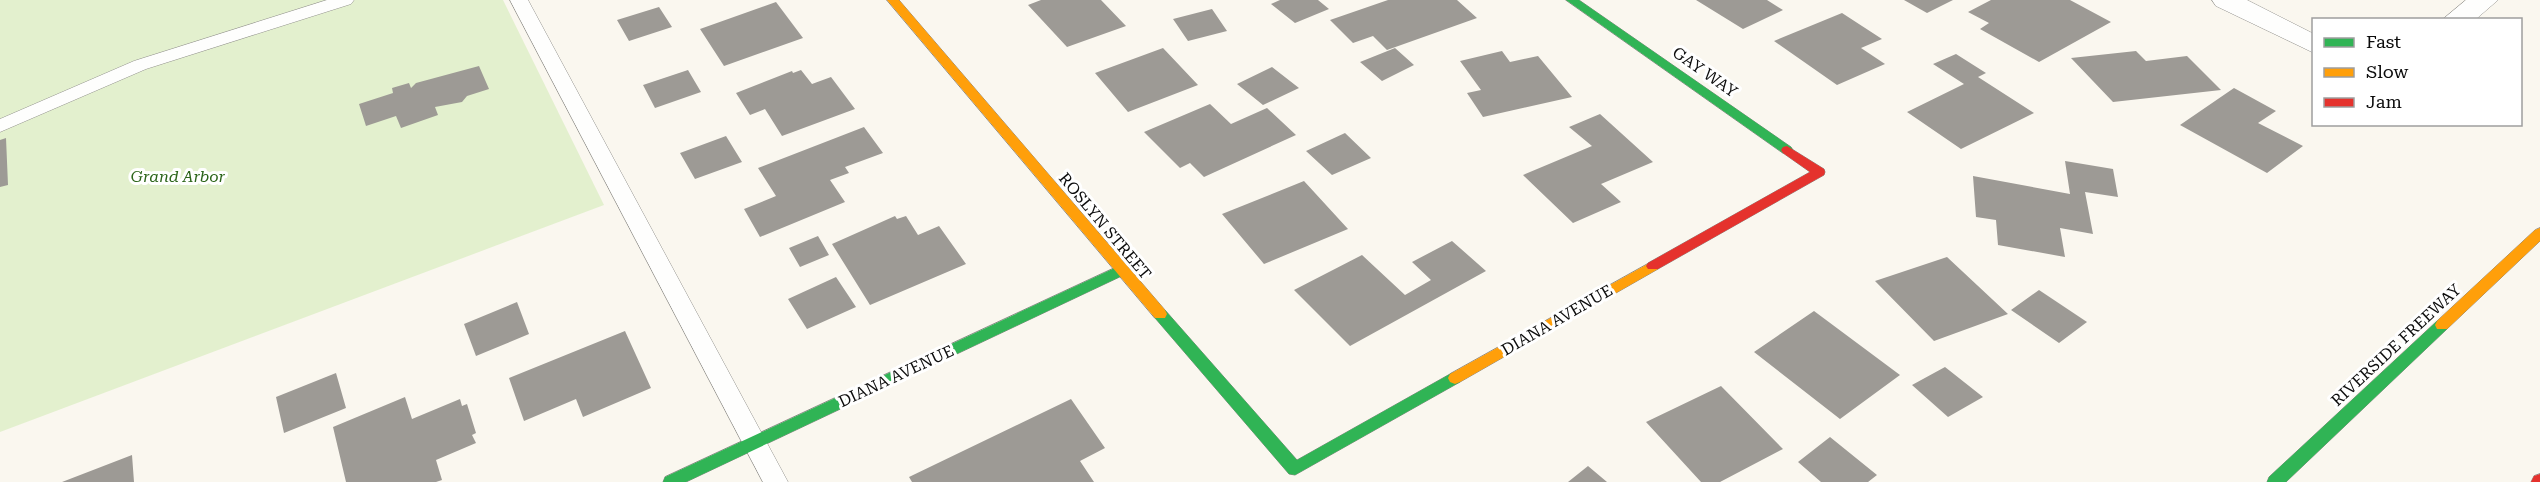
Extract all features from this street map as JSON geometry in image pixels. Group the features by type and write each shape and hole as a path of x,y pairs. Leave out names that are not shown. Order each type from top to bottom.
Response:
{"main road":[{"name":"ROSLYN STREET","path":"894,0 1120,270 1295,469"},
{"name":"GAY WAY","path":"1572,0 1819,172"},
{"name":"DIANA AVENUE","path":"1295,469 1819,172"},
{"name":"RIVERSIDE FREEWAY","path":"2275,482 2540,233"},
{"name":"DIANA AVENUE","path":"671,482 1120,270"}],"street":[{"path":"2226,0 2312,44"},
{"path":"2459,18 2484,0"}],"lane":[{"path":"0,126 140,65 345,0"},
{"path":"519,0 776,482"}],"green space":[{"name":"Grand Arbor","path":"0,0 503,0 604,205 0,432"}],"building":[{"path":"1041,0 1101,0 1126,26 1067,47 1028,5"},
{"path":"1280,0 1318,0 1329,9 1295,23 1271,4"},
{"path":"1388,0 1457,0 1477,18 1387,50 1373,36 1353,43 1330,20"},
{"path":"1696,0 1767,0 1783,10 1743,29"},
{"path":"1904,0 1953,0 1927,13"},
{"path":"1991,0 2070,0 2111,22 2039,62 1980,29 1989,23 1968,12"},
{"path":"776,2 803,38 724,66 700,29"},
{"path":"659,7 672,27 629,41 617,20"},
{"path":"1212,9 1227,31 1188,41 1173,19"},
{"path":"1842,13 1882,39 1861,48 1885,64 1837,85 1774,41"},
{"path":"1163,48 1198,85 1128,112 1095,73"},
{"path":"1395,48 1414,65 1382,81 1360,62"},
{"path":"1502,51 1510,62 1538,56 1572,97 1483,117 1467,93 1481,90 1460,61"},
{"path":"2136,51 2146,61 2187,56 2221,90 2113,102 2071,58"},
{"path":"1956,54 1986,73 1978,77 2034,113 1961,149 1907,112 1964,84 1933,64"},
{"path":"479,66 489,89 467,96 462,102 435,107 438,115 401,128 396,116 366,126 359,104 393,93 392,88 409,83 411,88 416,83"},
{"path":"1272,67 1299,88 1263,105 1237,84"},
{"path":"688,70 701,92 655,108 643,85"},
{"path":"801,70 812,84 831,77 855,109 782,136 765,109 750,115 736,93 792,71 793,73"},
{"path":"2234,88 2276,111 2258,123 2303,146 2267,173 2180,125"},
{"path":"1210,104 1231,124 1267,108 1296,135 1204,177 1190,163 1180,168 1144,132"},
{"path":"1600,114 1653,162 1601,184 1621,202 1573,223 1523,175 1592,146 1569,127"},
{"path":"864,127 883,153 845,167 849,173 830,180 845,202 760,237 744,209 776,196 758,168"},
{"path":"1345,133 1371,158 1332,175 1306,151"},
{"path":"726,136 742,162 695,179 680,153"},
{"path":"6,138 8,185 0,187 0,140"},
{"path":"2065,161 2113,169 2118,197 2085,192 2093,234 2060,228 2065,257 1998,245 1996,220 1976,217 1973,176 2070,194"},
{"path":"1304,181 1348,229 1264,264 1222,214"},
{"path":"895,216 897,219 906,216 918,235 939,226 966,264 870,305 832,244"},
{"path":"818,236 829,255 800,267 789,248"},
{"path":"1452,241 1486,271 1350,346 1294,290 1362,255 1405,295 1431,280 1412,262"},
{"path":"1947,257 2008,314 1934,341 1875,281"},
{"path":"836,277 856,307 807,329 788,299"},
{"path":"2039,290 2087,322 2059,343 2011,310"},
{"path":"517,302 529,334 476,356 464,324"},
{"path":"1814,311 1900,375 1840,419 1754,352"},
{"path":"625,331 651,388 583,417 576,399 524,421 509,378"},
{"path":"1945,367 1983,397 1948,417 1912,385"},
{"path":"336,373 346,408 284,433 276,397"},
{"path":"1721,386 1783,449 1720,482 1701,482 1646,422"},
{"path":"405,397 412,419 460,399 462,406 467,404 476,433 472,435 476,443 436,460 442,480 436,482 346,482 333,427"},
{"path":"1071,399 1105,448 1080,461 1094,482 912,482 909,477"},
{"path":"1830,437 1877,475 1868,482 1821,482 1798,462"},
{"path":"132,455 134,482 62,482"},
{"path":"1588,466 1607,482 1568,482"}],"traffic: fast":[{"path":"1572,0 1787,150"},
{"path":"671,482 1121,270"},
{"path":"1160,314 1295,469 1455,378"},
{"path":"2275,482 2442,325"}],"traffic: slow":[{"path":"893,0 1160,314"},
{"path":"2442,325 2540,233"},
{"path":"1455,378 1653,266"}],"traffic: jam":[{"path":"1653,266 1819,172 1787,150"}]}
